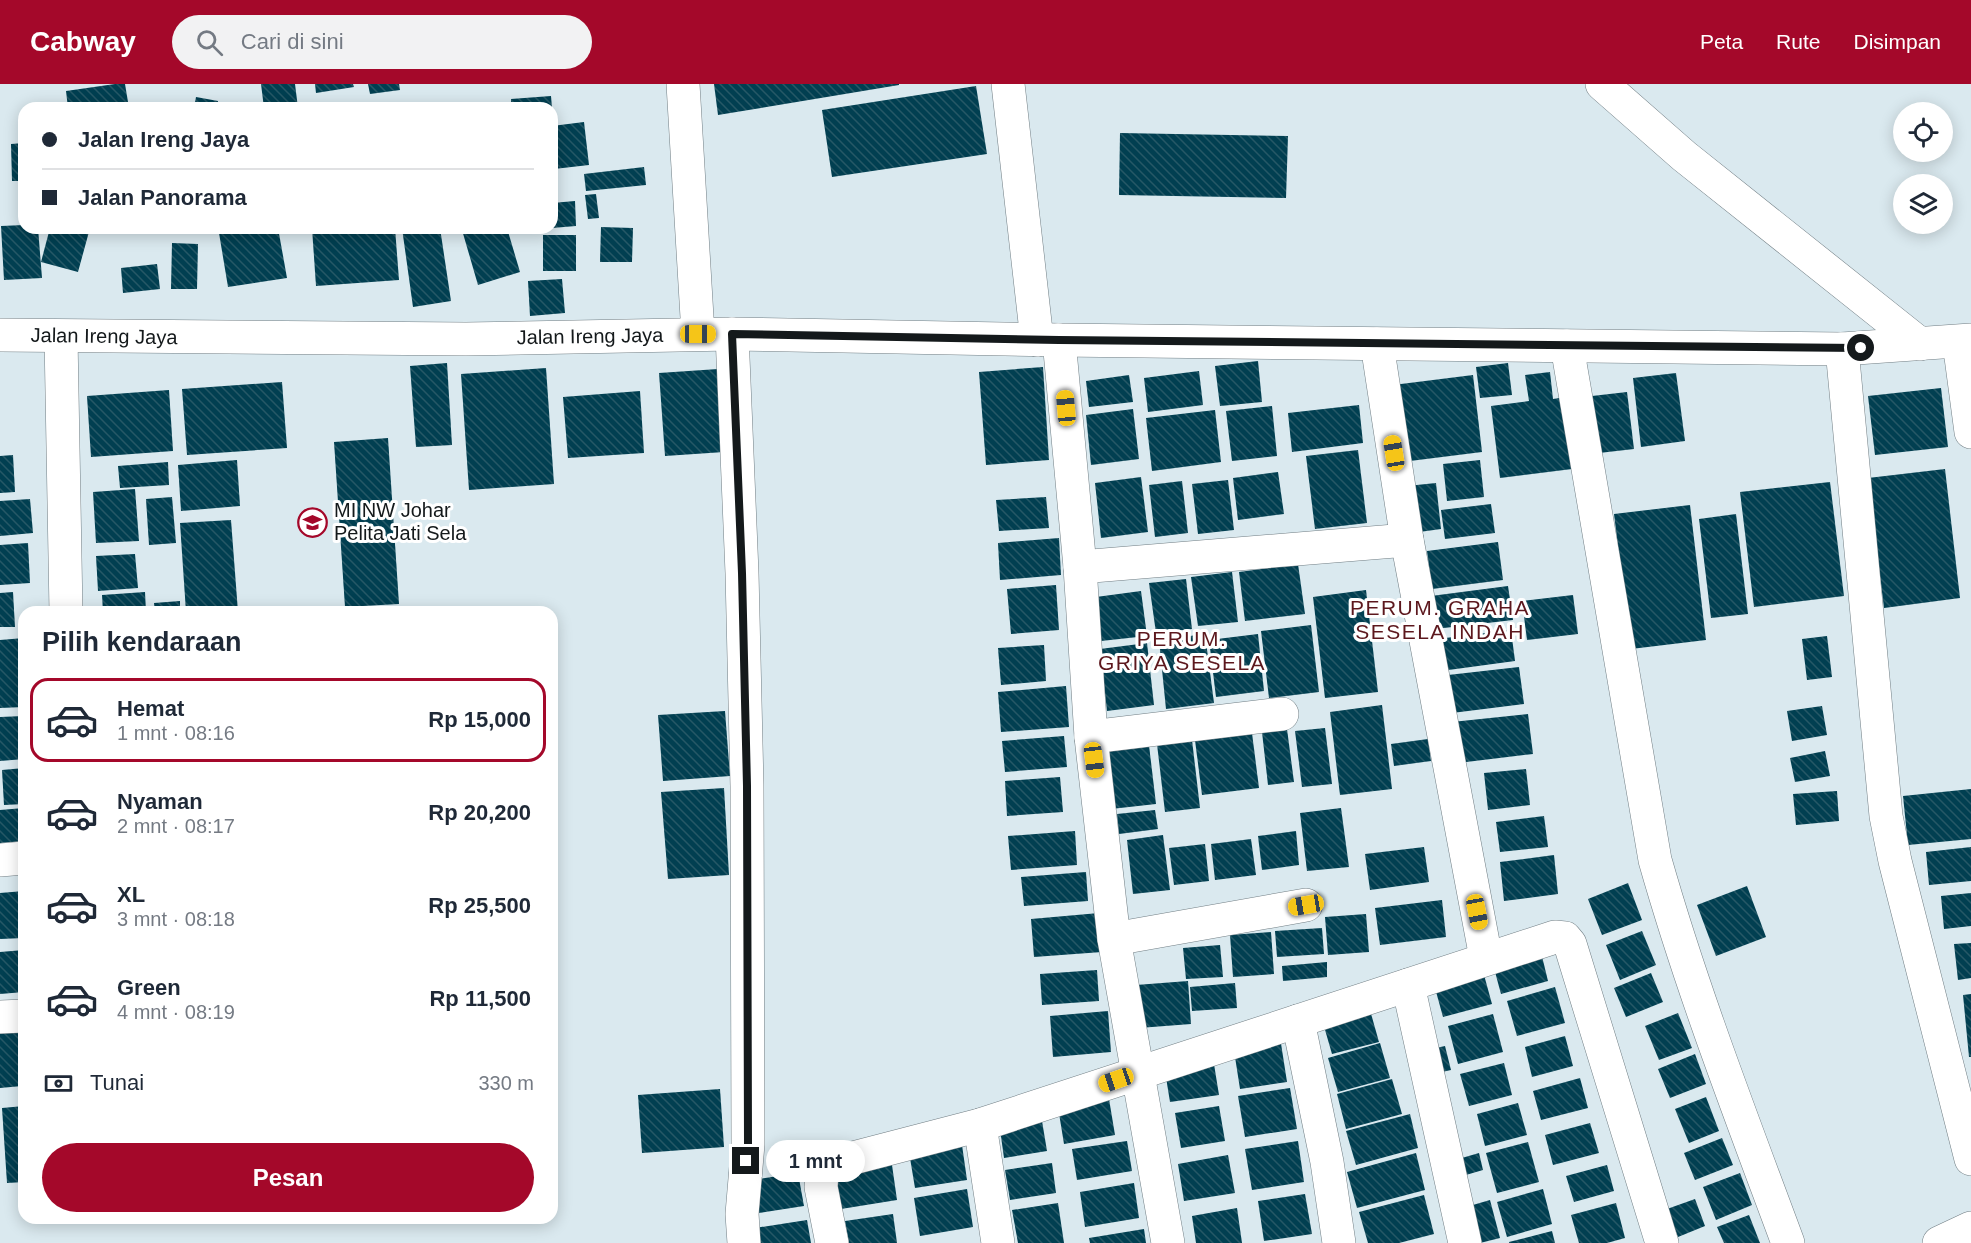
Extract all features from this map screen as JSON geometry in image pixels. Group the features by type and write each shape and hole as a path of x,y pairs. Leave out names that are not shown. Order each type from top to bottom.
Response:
{"street":[{"path":"682,84 698,334"},
{"path":"1008,84 1048,340 1080,567 1091,737 1114,939 1168,1243"},
{"path":"1602,84 1683,156 1920,344"},
{"path":"732,334 742,573 747,786 748,1144 742,1214 744,1243"},
{"name":"Jalan Ireng Jaya","path":"0,335 466,339 732,334 1842,349 1965,341"},
{"path":"61,337 66,606"},
{"path":"1965,341 1971,432"},
{"path":"1377,344 1407,540 1486,958"},
{"path":"1568,346 1655,860 1701,1007 1788,1243"},
{"path":"1842,349 1887,816 1895,861 1971,1159"},
{"path":"1080,567 1407,540"},
{"path":"1091,737 1282,714"},
{"path":"0,860 18,858"},
{"path":"1114,939 1306,905"},
{"path":"832,1243 821,1187 822,1173 830,1164 980,1125 1555,937 1565,938 1570,944 1662,1243"},
{"path":"1408,985 1465,1243"},
{"path":"0,1017 18,1016"},
{"path":"1299,1021 1327,1162 1339,1243"},
{"path":"980,1125 998,1243"},
{"path":"1939,1243 1971,1228"}],"building":[{"path":"125,84 128,102 67,102 66,91"},
{"path":"261,84 295,84 297,102 263,102"},
{"path":"315,84 353,84 354,87 316,93"},
{"path":"368,84 399,84 400,90 370,94"},
{"path":"714,84 899,84 899,85 718,115"},
{"path":"976,86 987,154 832,177 822,110"},
{"path":"551,96 552,102 511,102 511,99"},
{"path":"196,97 218,101 218,102 195,102"},
{"path":"584,122 589,165 558,169 558,125"},
{"path":"1120,133 1288,136 1286,198 1119,195"},
{"path":"18,143 18,181 12,181 11,144"},
{"path":"644,167 646,185 586,191 584,174"},
{"path":"596,194 599,218 588,219 585,195"},
{"path":"575,201 576,226 558,228 558,202"},
{"path":"18,225 18,234 38,234 42,278 4,280 1,226"},
{"path":"601,227 633,228 632,262 600,262"},
{"path":"48,234 88,234 78,272 41,262"},
{"path":"219,234 279,234 287,278 228,287"},
{"path":"312,234 395,234 399,280 316,286"},
{"path":"403,234 441,234 451,301 413,307"},
{"path":"463,234 509,234 520,272 478,285"},
{"path":"543,235 576,235 576,271 543,271"},
{"path":"172,243 198,244 197,289 171,289"},
{"path":"157,264 160,289 123,293 121,268"},
{"path":"562,279 565,313 530,316 528,281"},
{"path":"1258,361 1262,402 1220,406 1215,366"},
{"path":"447,363 452,445 416,447 410,366"},
{"path":"1508,363 1512,395 1480,398 1476,367"},
{"path":"1043,367 1049,460 986,465 979,372"},
{"path":"546,368 554,484 469,490 461,374"},
{"path":"718,369 724,452 665,456 659,373"},
{"path":"1199,371 1203,405 1148,412 1144,378"},
{"path":"1550,372 1553,399 1571,396 1580,468 1500,478 1491,406 1529,401 1525,375"},
{"path":"1676,373 1685,441 1641,447 1633,378"},
{"path":"1129,375 1133,402 1089,407 1086,381"},
{"path":"1473,375 1482,452 1402,462 1393,385"},
{"path":"282,382 287,448 187,455 182,389"},
{"path":"1941,388 1948,447 1875,455 1868,396"},
{"path":"169,390 173,451 91,457 87,396"},
{"path":"640,391 644,453 568,458 563,397"},
{"path":"1627,392 1634,449 1599,453 1592,396"},
{"path":"1359,405 1363,443 1292,452 1288,413"},
{"path":"1272,406 1277,456 1232,461 1226,411"},
{"path":"1133,409 1139,459 1091,465 1086,415"},
{"path":"1215,410 1221,462 1152,471 1146,418"},
{"path":"388,438 399,604 345,606 334,442"},
{"path":"1358,450 1367,523 1315,529 1306,456"},
{"path":"13,455 15,492 0,493 0,456"},
{"path":"237,460 240,506 181,511 178,465"},
{"path":"1480,460 1484,497 1447,501 1443,464"},
{"path":"168,462 169,485 120,488 118,466"},
{"path":"1945,469 1960,598 1884,608 1868,478"},
{"path":"1278,472 1284,514 1238,520 1233,478"},
{"path":"1141,477 1148,532 1101,538 1095,483"},
{"path":"1228,480 1234,530 1198,534 1192,484"},
{"path":"1182,481 1188,533 1155,537 1149,485"},
{"path":"1830,482 1844,596 1754,607 1740,492"},
{"path":"1436,483 1441,529 1412,533 1407,486"},
{"path":"135,489 139,541 96,543 93,492"},
{"path":"172,497 176,543 149,545 146,499"},
{"path":"1046,497 1049,528 999,531 996,500"},
{"path":"30,499 33,533 0,536 0,501"},
{"path":"1491,504 1495,533 1445,539 1441,510"},
{"path":"1690,505 1706,640 1631,649 1614,514"},
{"path":"1736,514 1748,614 1711,618 1699,519"},
{"path":"231,520 238,606 186,606 180,523"},
{"path":"1059,538 1061,575 1000,580 998,543"},
{"path":"1498,542 1503,580 1432,589 1427,551"},
{"path":"28,543 30,583 0,585 0,545"},
{"path":"135,554 138,588 98,591 96,556"},
{"path":"1298,564 1305,614 1245,621 1239,572"},
{"path":"1232,572 1238,622 1198,626 1191,577"},
{"path":"1186,579 1192,629 1156,633 1149,583"},
{"path":"1056,585 1059,630 1011,634 1007,589"},
{"path":"1508,586 1513,620 1435,629 1431,596"},
{"path":"1366,590 1378,692 1325,698 1313,597"},
{"path":"1141,591 1147,636 1101,641 1096,597"},
{"path":"13,592 15,627 0,627 0,593"},
{"path":"145,592 146,606 103,606 102,595"},
{"path":"1573,595 1578,634 1527,640 1522,601"},
{"path":"180,601 180,606 154,606 154,603"},
{"path":"1311,625 1319,692 1269,698 1261,631"},
{"path":"1511,630 1515,661 1441,671 1437,639"},
{"path":"1205,634 1214,703 1166,709 1159,640"},
{"path":"1258,634 1264,691 1216,697 1209,640"},
{"path":"1827,636 1832,677 1807,680 1802,639"},
{"path":"18,638 18,707 0,708 0,640"},
{"path":"1147,643 1154,705 1107,711 1100,649"},
{"path":"1044,645 1046,681 1001,685 998,648"},
{"path":"1519,667 1524,704 1452,713 1448,675"},
{"path":"1066,686 1069,727 1001,732 998,692"},
{"path":"1382,705 1392,789 1340,795 1330,712"},
{"path":"1822,706 1827,735 1792,741 1787,711"},
{"path":"725,711 730,776 663,781 658,715"},
{"path":"1528,714 1533,754 1458,763 1452,722"},
{"path":"18,716 18,760 0,761 0,717"},
{"path":"1325,728 1332,784 1302,787 1295,731"},
{"path":"1287,729 1294,782 1268,785 1262,732"},
{"path":"1252,733 1259,788 1202,795 1195,740"},
{"path":"1064,736 1067,767 1005,772 1002,741"},
{"path":"1148,737 1156,804 1111,809 1103,743"},
{"path":"1428,739 1431,761 1394,766 1391,744"},
{"path":"1192,740 1200,808 1165,812 1157,744"},
{"path":"1825,751 1830,776 1795,782 1790,758"},
{"path":"18,769 18,804 4,805 2,770"},
{"path":"1526,769 1530,805 1488,810 1484,773"},
{"path":"1060,777 1063,812 1007,816 1005,781"},
{"path":"724,788 729,875 668,879 661,792"},
{"path":"1971,789 1971,839 1908,845 1903,796"},
{"path":"1837,791 1839,821 1796,825 1793,794"},
{"path":"18,808 18,842 0,843 0,810"},
{"path":"1341,808 1349,867 1307,871 1300,813"},
{"path":"1155,810 1158,829 1119,834 1117,814"},
{"path":"1544,816 1548,847 1500,852 1496,822"},
{"path":"1075,831 1077,865 1011,870 1008,836"},
{"path":"1296,831 1299,865 1262,870 1258,836"},
{"path":"1163,835 1170,890 1133,894 1127,840"},
{"path":"1251,839 1256,875 1215,880 1211,844"},
{"path":"1205,844 1209,881 1174,885 1169,848"},
{"path":"1424,847 1429,882 1370,890 1365,854"},
{"path":"1971,847 1971,881 1929,885 1926,852"},
{"path":"1554,855 1558,894 1504,901 1500,862"},
{"path":"1086,872 1088,901 1024,906 1021,877"},
{"path":"1628,883 1642,920 1602,935 1588,899"},
{"path":"1747,886 1766,937 1716,956 1697,905"},
{"path":"18,892 18,938 0,939 0,893"},
{"path":"1971,893 1971,926 1944,929 1941,896"},
{"path":"1442,900 1446,937 1380,945 1375,908"},
{"path":"1099,913 1102,952 1034,957 1031,919"},
{"path":"1366,914 1369,952 1328,955 1325,917"},
{"path":"1322,928 1324,954 1277,957 1275,931"},
{"path":"1642,931 1656,965 1620,980 1606,945"},
{"path":"1271,932 1274,974 1233,977 1230,935"},
{"path":"1971,943 1971,978 1958,980 1954,944"},
{"path":"1539,944 1548,981 1501,994 1491,957"},
{"path":"1220,945 1223,977 1186,979 1183,948"},
{"path":"18,950 18,992 0,994 0,952"},
{"path":"1327,962 1327,977 1283,981 1282,966"},
{"path":"1481,964 1492,1004 1443,1017 1432,977"},
{"path":"1097,970 1099,1001 1042,1005 1040,974"},
{"path":"1651,973 1663,1002 1626,1017 1614,988"},
{"path":"1188,981 1191,1024 1139,1028 1136,985"},
{"path":"1235,983 1237,1008 1192,1011 1190,987"},
{"path":"1555,987 1565,1023 1517,1036 1507,1001"},
{"path":"1971,994 1971,1057 1969,1057 1963,995"},
{"path":"1368,1003 1379,1042 1332,1054 1321,1016"},
{"path":"1108,1011 1111,1052 1053,1057 1050,1016"},
{"path":"1678,1013 1692,1048 1659,1060 1645,1026"},
{"path":"1493,1014 1503,1052 1458,1064 1448,1026"},
{"path":"18,1027 18,1086 0,1088 0,1029"},
{"path":"1565,1036 1573,1066 1532,1077 1525,1047"},
{"path":"1280,1037 1287,1082 1240,1089 1233,1044"},
{"path":"1380,1043 1390,1078 1338,1092 1328,1058"},
{"path":"1445,1046 1451,1070 1433,1074 1427,1050"},
{"path":"1695,1054 1706,1084 1670,1098 1658,1069"},
{"path":"1213,1058 1219,1095 1170,1102 1164,1065"},
{"path":"1504,1063 1512,1095 1469,1106 1460,1074"},
{"path":"1580,1078 1588,1108 1541,1120 1533,1091"},
{"path":"1392,1079 1402,1114 1346,1129 1337,1094"},
{"path":"1290,1088 1297,1129 1245,1137 1238,1096"},
{"path":"720,1089 724,1147 642,1153 638,1095"},
{"path":"1108,1093 1115,1135 1064,1144 1057,1101"},
{"path":"1706,1097 1719,1131 1689,1143 1675,1109"},
{"path":"1518,1103 1527,1135 1485,1146 1477,1114"},
{"path":"1219,1106 1225,1141 1181,1148 1175,1113"},
{"path":"18,1107 18,1182 7,1183 2,1108"},
{"path":"1410,1114 1418,1148 1356,1165 1346,1131"},
{"path":"1041,1115 1047,1151 1004,1158 999,1122"},
{"path":"1590,1123 1599,1153 1553,1165 1545,1135"},
{"path":"961,1138 967,1180 915,1188 908,1146"},
{"path":"1722,1138 1733,1165 1695,1180 1684,1153"},
{"path":"1127,1141 1132,1171 1077,1180 1072,1149"},
{"path":"1298,1141 1304,1182 1252,1190 1245,1149"},
{"path":"1528,1142 1539,1182 1497,1193 1486,1153"},
{"path":"1416,1153 1425,1190 1357,1208 1347,1172"},
{"path":"1479,1153 1483,1170 1459,1177 1455,1160"},
{"path":"1228,1155 1235,1193 1184,1201 1178,1164"},
{"path":"891,1158 897,1200 841,1209 834,1167"},
{"path":"1052,1163 1056,1193 1010,1200 1005,1170"},
{"path":"1607,1165 1614,1191 1574,1202 1566,1176"},
{"path":"798,1173 804,1206 759,1213 753,1180"},
{"path":"1740,1173 1752,1205 1716,1220 1703,1187"},
{"path":"1134,1183 1139,1218 1085,1227 1080,1192"},
{"path":"967,1189 973,1227 920,1236 914,1198"},
{"path":"1543,1189 1552,1224 1507,1237 1497,1202"},
{"path":"1305,1194 1312,1234 1264,1241 1258,1201"},
{"path":"1424,1195 1434,1234 1399,1243 1368,1243 1359,1212"},
{"path":"1695,1199 1705,1226 1678,1237 1667,1209"},
{"path":"1490,1200 1500,1238 1480,1243 1466,1207"},
{"path":"1058,1203 1064,1243 1018,1243 1012,1210"},
{"path":"1616,1203 1625,1238 1607,1243 1579,1243 1571,1215"},
{"path":"1237,1208 1242,1243 1196,1243 1192,1216"},
{"path":"893,1214 897,1243 849,1243 845,1221"},
{"path":"1749,1215 1760,1243 1724,1243 1717,1227"},
{"path":"807,1220 811,1243 757,1243 755,1228"},
{"path":"1144,1229 1146,1243 1090,1243 1089,1238"},
{"path":"1552,1231 1555,1243 1509,1243 1509,1242"}],"place":[{"name":"MI NW Johar Pelita Jati Sela","path":"313,522"}],"district":[{"name":"PERUM. GRAHA SESELA INDAH","path":"1440,620"},
{"name":"PERUM. GRIYA SESELA","path":"1182,651"}],"route":[{"path":"746,1161 748,1144 747,786 742,573 732,334 1059,340 1861,348"}]}
